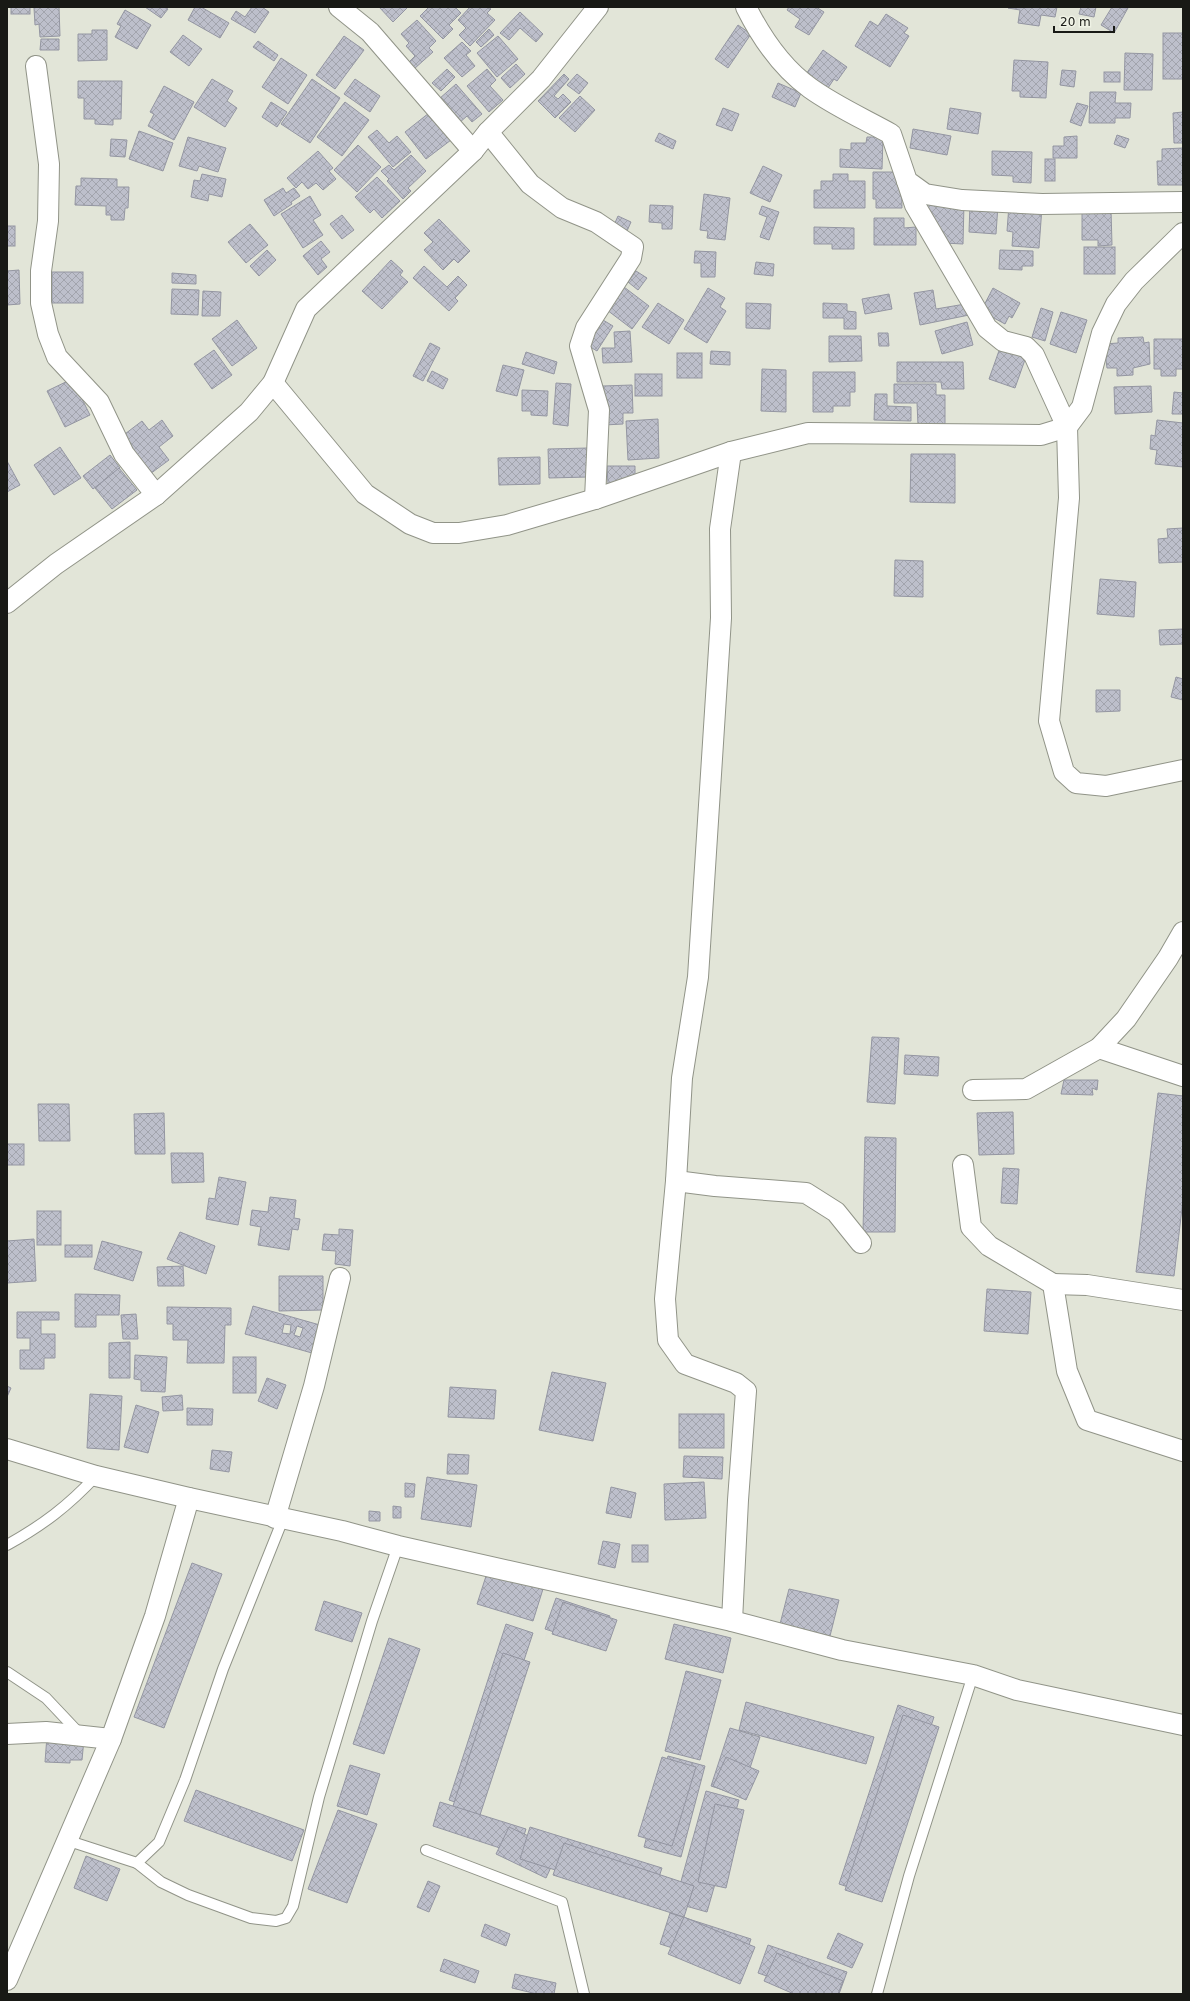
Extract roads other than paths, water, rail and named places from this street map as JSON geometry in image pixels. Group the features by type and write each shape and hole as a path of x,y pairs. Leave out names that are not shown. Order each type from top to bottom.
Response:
{"street":[{"path":"339,7 370,32 473,151"},
{"path":"7,603 56,564 156,495 249,412 273,383 306,309 473,151 488,132 542,79 598,7"},
{"path":"746,7 759,34 777,57 810,88 891,134 915,205 987,328 1003,341 1026,347 1034,355 1066,427 1069,498 1049,721 1064,772 1076,783 1106,786 1183,770"},
{"path":"36,66 49,164 48,221 41,270 41,303 48,334 57,357 99,402 124,454 156,495"},
{"path":"488,132 530,184 562,208 596,222 633,247 631,258 586,328 580,346 599,410 595,499"},
{"path":"907,181 925,194 962,200 1042,204 1183,202"},
{"path":"273,383 365,494 410,524 433,533 459,533 507,525 595,499 731,452 808,433 1041,435 1066,427 1082,407 1102,333 1116,304 1134,281 1183,233"},
{"path":"731,452 720,529 721,618 698,977 682,1078 676,1181 665,1299 668,1340 685,1364 736,1383 746,1391 738,1500 732,1621"},
{"path":"973,1090 1026,1089 1099,1048 1126,1019 1168,958 1183,932"},
{"path":"1099,1048 1183,1076"},
{"path":"963,1165 971,1227 989,1246 1052,1284 1087,1285 1183,1300"},
{"path":"676,1181 715,1186 806,1193 836,1212 861,1243"},
{"path":"279,1519 314,1386 340,1278"},
{"path":"1052,1284 1067,1371 1087,1420 1183,1451"},
{"path":"7,1449 96,1476 189,1498 279,1519 342,1531 398,1546 732,1621 842,1650 973,1675 1018,1690 1183,1725"},
{"path":"7,1980 66,1840 111,1739 155,1616 189,1498"},
{"path":"7,1734 46,1732 111,1739"}],"lane":[{"path":"7,1545 35,1529 73,1500 96,1476"},
{"path":"137,1862 159,1842 182,1787 223,1669 279,1519"},
{"path":"66,1840 137,1862 161,1882 195,1898 251,1918 276,1921 286,1918 293,1906 319,1797 372,1621 398,1546"},
{"path":"7,1672 46,1698 80,1735"},
{"path":"877,1994 909,1876 973,1675"},
{"path":"426,1850 562,1902 584,1994"}]}
